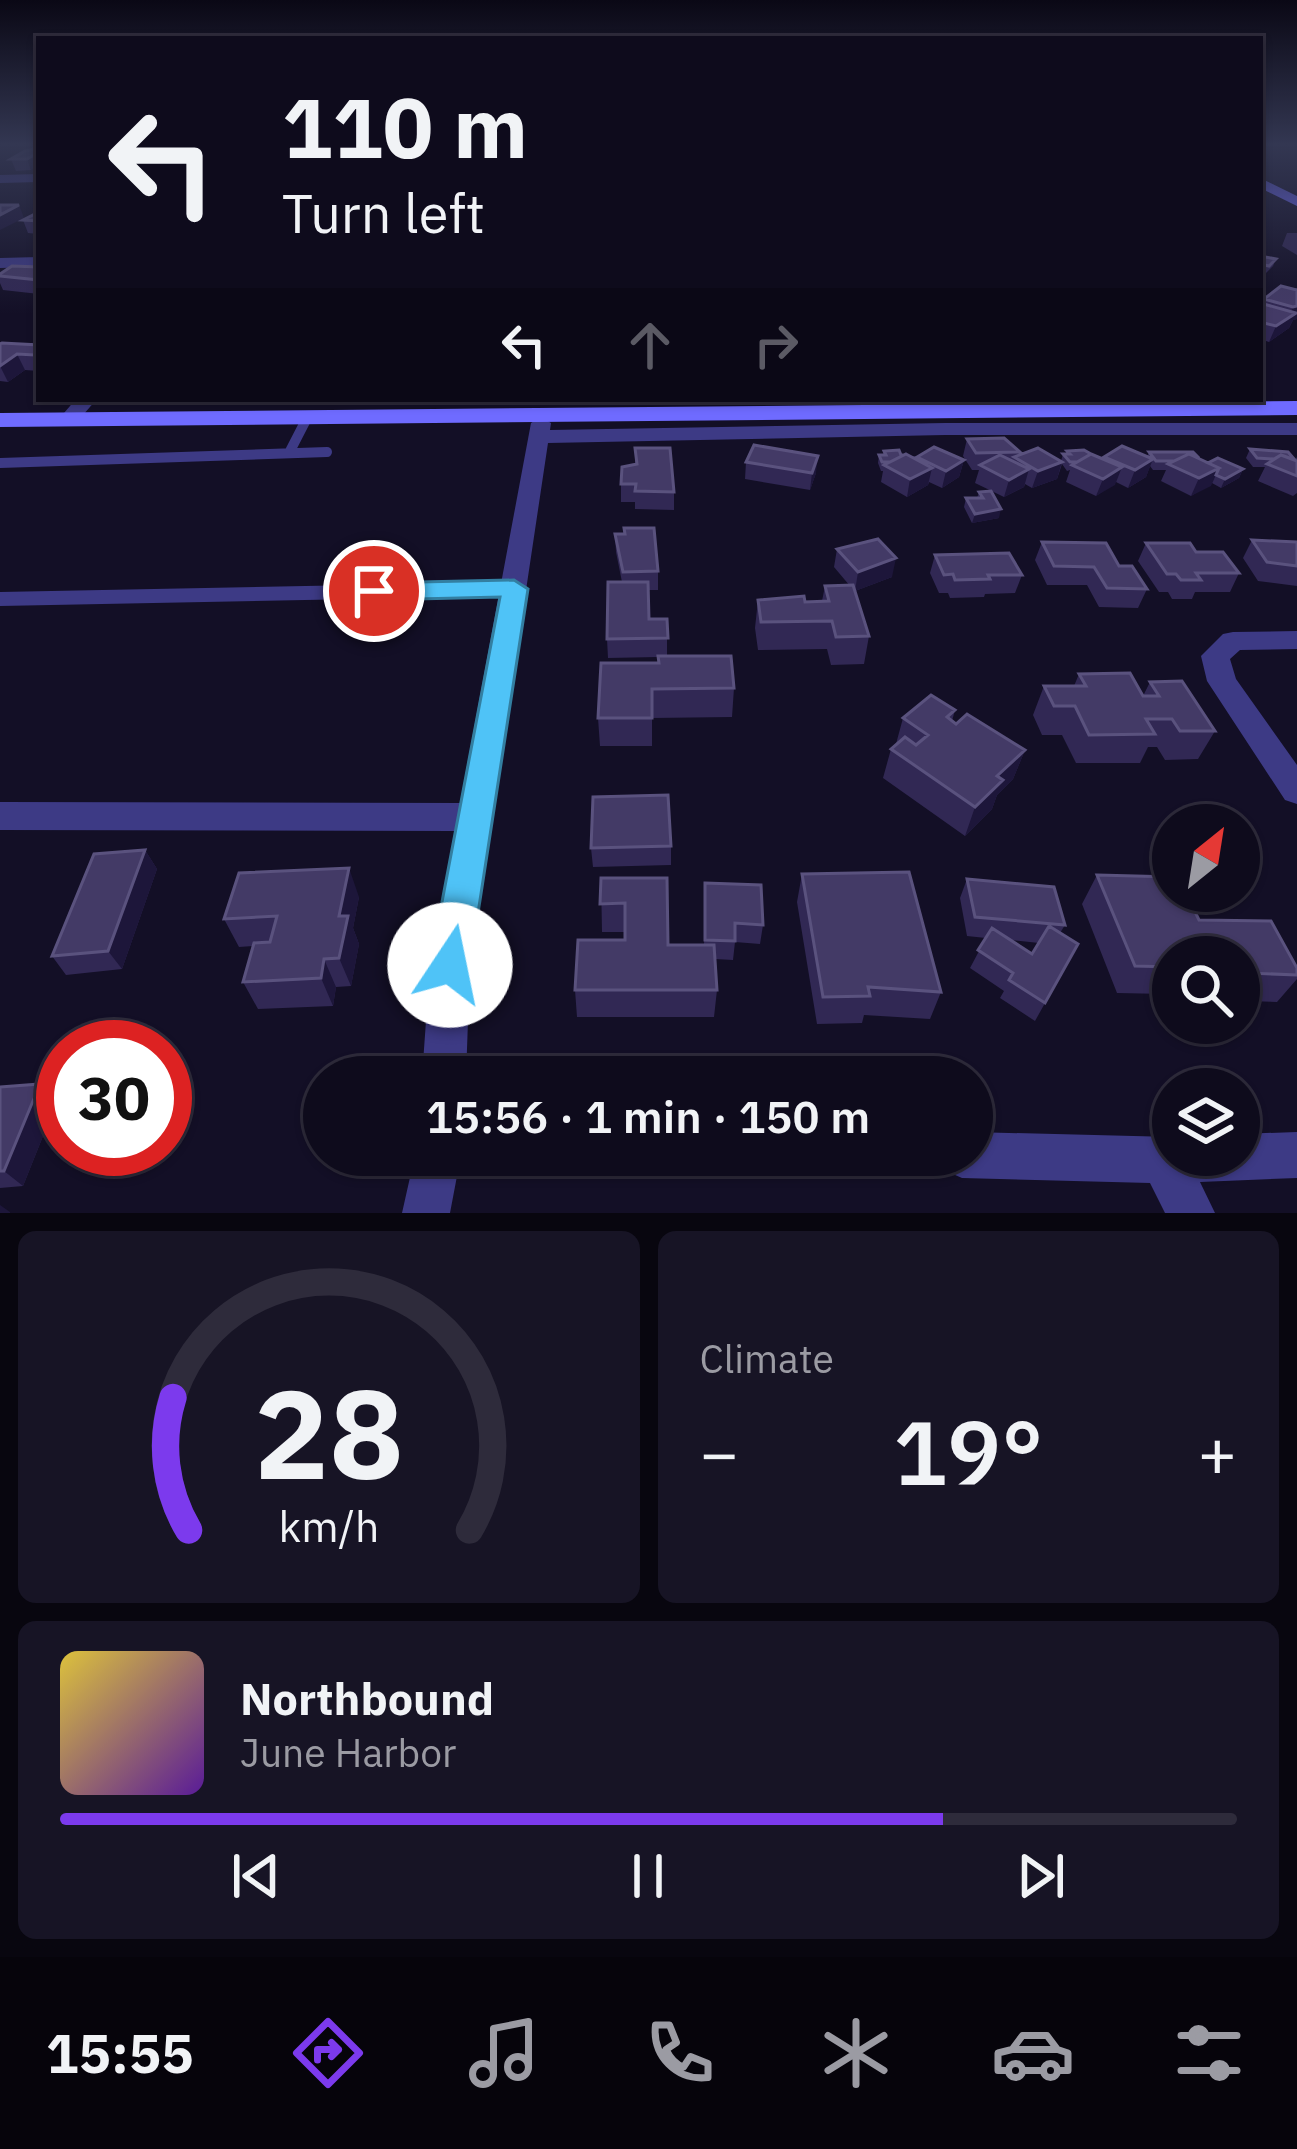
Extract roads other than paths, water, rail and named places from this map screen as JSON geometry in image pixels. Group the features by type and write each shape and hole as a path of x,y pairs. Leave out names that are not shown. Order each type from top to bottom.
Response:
{"main road":[{"path":"0,420 306,420 541,428 971,409 1297,408"}],"street":[{"path":"0,262 36,262"},
{"path":"68,420 84,402"},
{"path":"445,1056 450,965 541,428 1297,429"},
{"path":"1297,640 1233,641 1215,656 1222,681 1297,791"},
{"path":"0,816 478,817"},
{"path":"1260,1156 1297,1155"},
{"path":"993,1156 1152,1160"},
{"path":"427,1213 434,1176"},
{"path":"1171,1176 1191,1213"}],"lane":[{"path":"290,453 306,420"},
{"path":"0,464 327,452"},
{"path":"0,599 514,589"}]}
